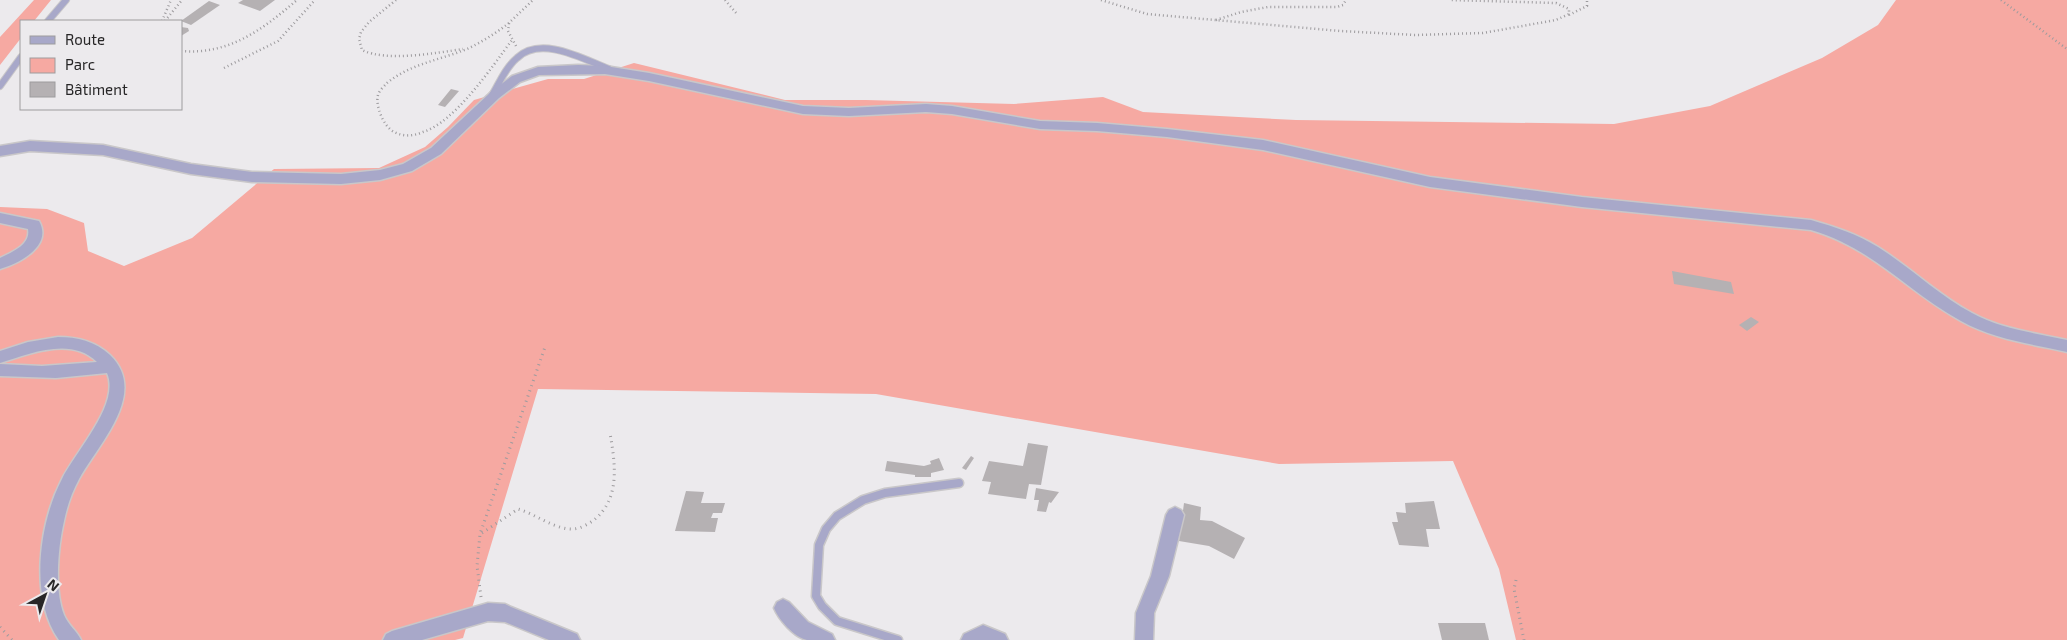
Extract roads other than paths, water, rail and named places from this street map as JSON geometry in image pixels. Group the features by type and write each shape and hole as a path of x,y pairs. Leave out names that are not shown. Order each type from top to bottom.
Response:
{"street":[{"path":"2,149 30,146 112,151 191,169 238,176 358,178 393,172 417,164 448,141 511,83 538,71 578,69 619,72 803,110 849,112 935,108 1040,124 1097,126 1167,133 1263,145 1439,183 1582,202 1827,228 1860,241 1952,308 1976,322 1996,330 2067,346"},
{"path":"0,218 27,222 34,225 36,230 36,237 32,244 19,255 0,264"},
{"path":"0,357 34,346 70,343 95,351 111,366 118,381 115,401 66,486 54,520 51,540 49,594 64,633 72,640"},
{"path":"0,370 48,374 111,366"},
{"path":"1144,640 1142,625 1147,605 1160,578 1175,515"},
{"path":"783,608 802,628 826,640"},
{"path":"392,640 488,612 505,613 571,640"},
{"path":"970,640 983,634 998,640"}],"lane":[{"path":"49,20 66,0"},
{"path":"486,105 505,73 521,53 535,48 548,48 619,72"},
{"path":"0,86 20,58"},
{"path":"898,640 837,621 822,606 816,596 819,545 826,529 837,516 863,500 885,493 959,483"}]}
